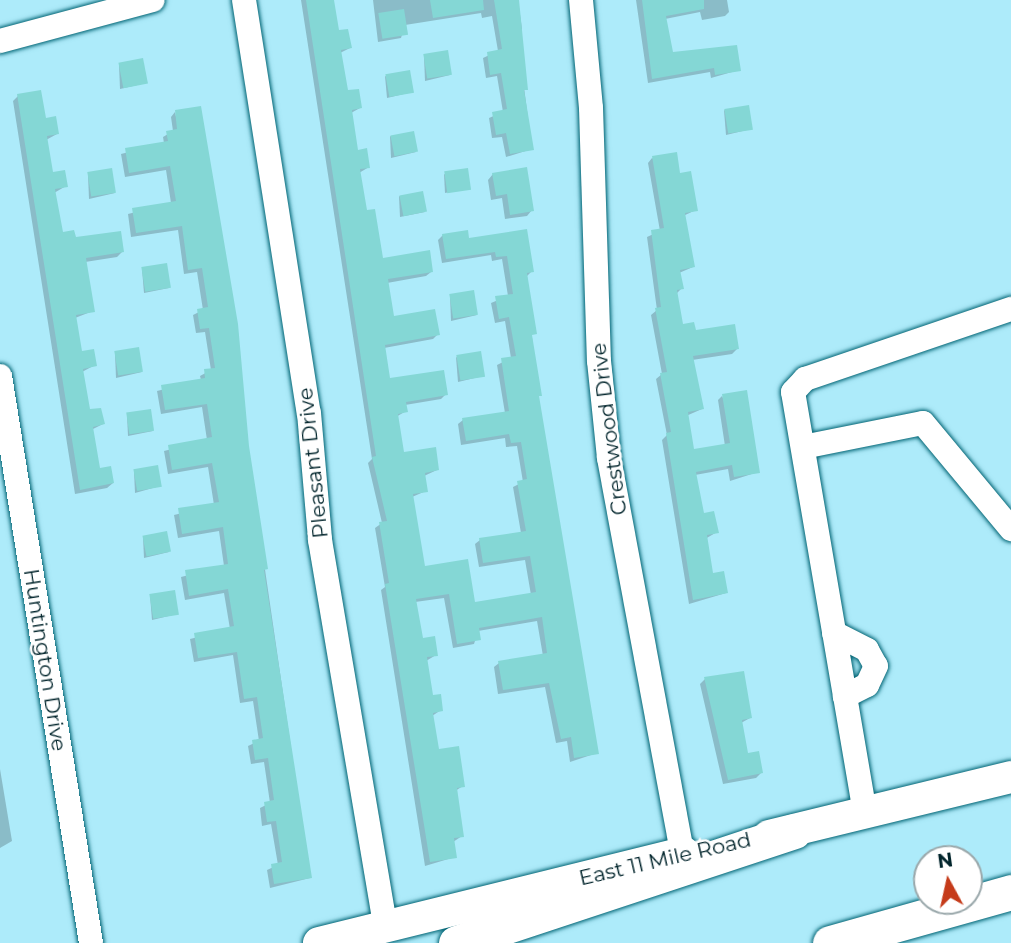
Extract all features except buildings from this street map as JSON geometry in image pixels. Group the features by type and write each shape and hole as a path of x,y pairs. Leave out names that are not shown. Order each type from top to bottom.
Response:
{"highway":[{"path":"456,943 794,831"},
{"path":"830,943 1011,892"}],"main road":[{"name":"East 11 Mile Road","path":"319,943 682,853 794,831 1011,777"}],"street":[{"path":"0,41 153,0"},
{"name":"Pleasant Drive","path":"244,0 309,413 320,540 385,926"},
{"name":"Crestwood Drive","path":"581,0 591,108 599,360 608,458 682,853"},
{"path":"865,813 793,392 797,384 1011,310"},
{"name":"Huntington Drive","path":"0,376 91,943"},
{"path":"803,447 923,423 1011,529"},
{"path":"834,633 867,650 876,666 867,685 845,696"}]}
